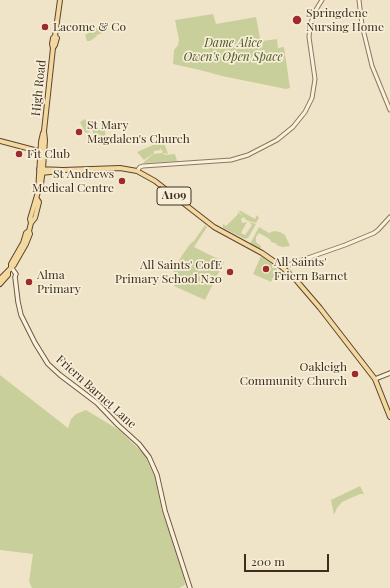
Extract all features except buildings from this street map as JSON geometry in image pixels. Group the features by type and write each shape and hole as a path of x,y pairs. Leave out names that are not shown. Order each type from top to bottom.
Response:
{"main road":[{"name":"High Road","path":"0,279 17,261 26,244 30,234 30,219 34,202 37,199 41,184 41,139 44,131 53,48 56,45 55,36 60,0"},
{"path":"0,141 42,152"},
{"name":"A109","path":"41,171 120,168 137,171 146,170 155,181 208,223 262,253 282,267 296,280 375,379 390,417"},
{"name":"Friern Barnet Lane","path":"11,267 16,274 18,302 21,315 35,343 48,364 97,403 139,444 150,457 157,475 165,511 190,588"},
{"name":"High Road","path":"0,284 8,275 8,271"},
{"path":"8,271 16,277"},
{"path":"375,379 390,373"}],"street":[{"path":"137,171 140,167 146,170 160,165 235,159 260,150 277,140 293,127 305,112 312,98 315,79 309,32 314,13 322,0"},
{"path":"359,0 362,25 372,66 390,110"},
{"path":"282,267 345,245 374,233 390,217"}],"green space":[{"name":"Dame Alice Owen's Open Space","path":"213,14 216,24 256,17 262,48 262,41 277,39 278,48 284,47 290,88 286,89 222,76 173,64 174,50 178,45 179,40 175,20"},
{"path":"105,23 108,31 97,35 90,41 87,41 85,35"},
{"path":"85,119 88,124 90,123 93,130 105,127 106,144 95,145 94,141 89,141 95,137 92,130 87,133 85,132 80,122"},
{"path":"163,140 168,154 162,153 163,151 160,147 160,150 154,151 154,153 144,160 137,152 162,141 161,147"},
{"path":"162,153 165,155 175,154 177,161 144,163 153,154"},
{"path":"239,210 255,219 257,215 259,218 256,223 246,220 244,217 241,219 242,223 247,222 241,233 245,235 252,225 249,222 256,224 248,238 245,239 223,228 223,224 226,226 238,214 238,211 242,217"},
{"path":"205,225 207,227 194,247 224,262 205,300 174,286 176,276 173,273 183,254"},
{"path":"259,227 269,233 274,231 285,235 290,246 283,247 276,245 277,244 271,242 268,238 259,233 256,237 256,242 261,246 261,248 260,249 250,244"},
{"path":"261,256 276,267 277,270 271,282 253,274"},
{"path":"0,375 68,428 71,419 76,414 86,410 119,430 145,455 155,477 162,511 183,569 185,585 179,588 32,588 29,581 33,554 0,550"},
{"path":"360,486 364,494 360,494 342,502 334,515 331,500"}],"place":[{"name":"Springdene Nursing Home","path":"297,20"},
{"name":"Lacome & Co","path":"45,27"},
{"name":"St Mary Magdalen's Church","path":"79,132"},
{"name":"Fit Club","path":"19,154"},
{"name":"St Andrews Medical Centre","path":"122,181"},
{"name":"All Saints' Friern Barnet","path":"266,269"},
{"name":"All Saints' CofE Primary School N20","path":"230,272"},
{"name":"Alma Primary","path":"29,282"},
{"name":"Oakleigh Community Church","path":"355,374"}]}
